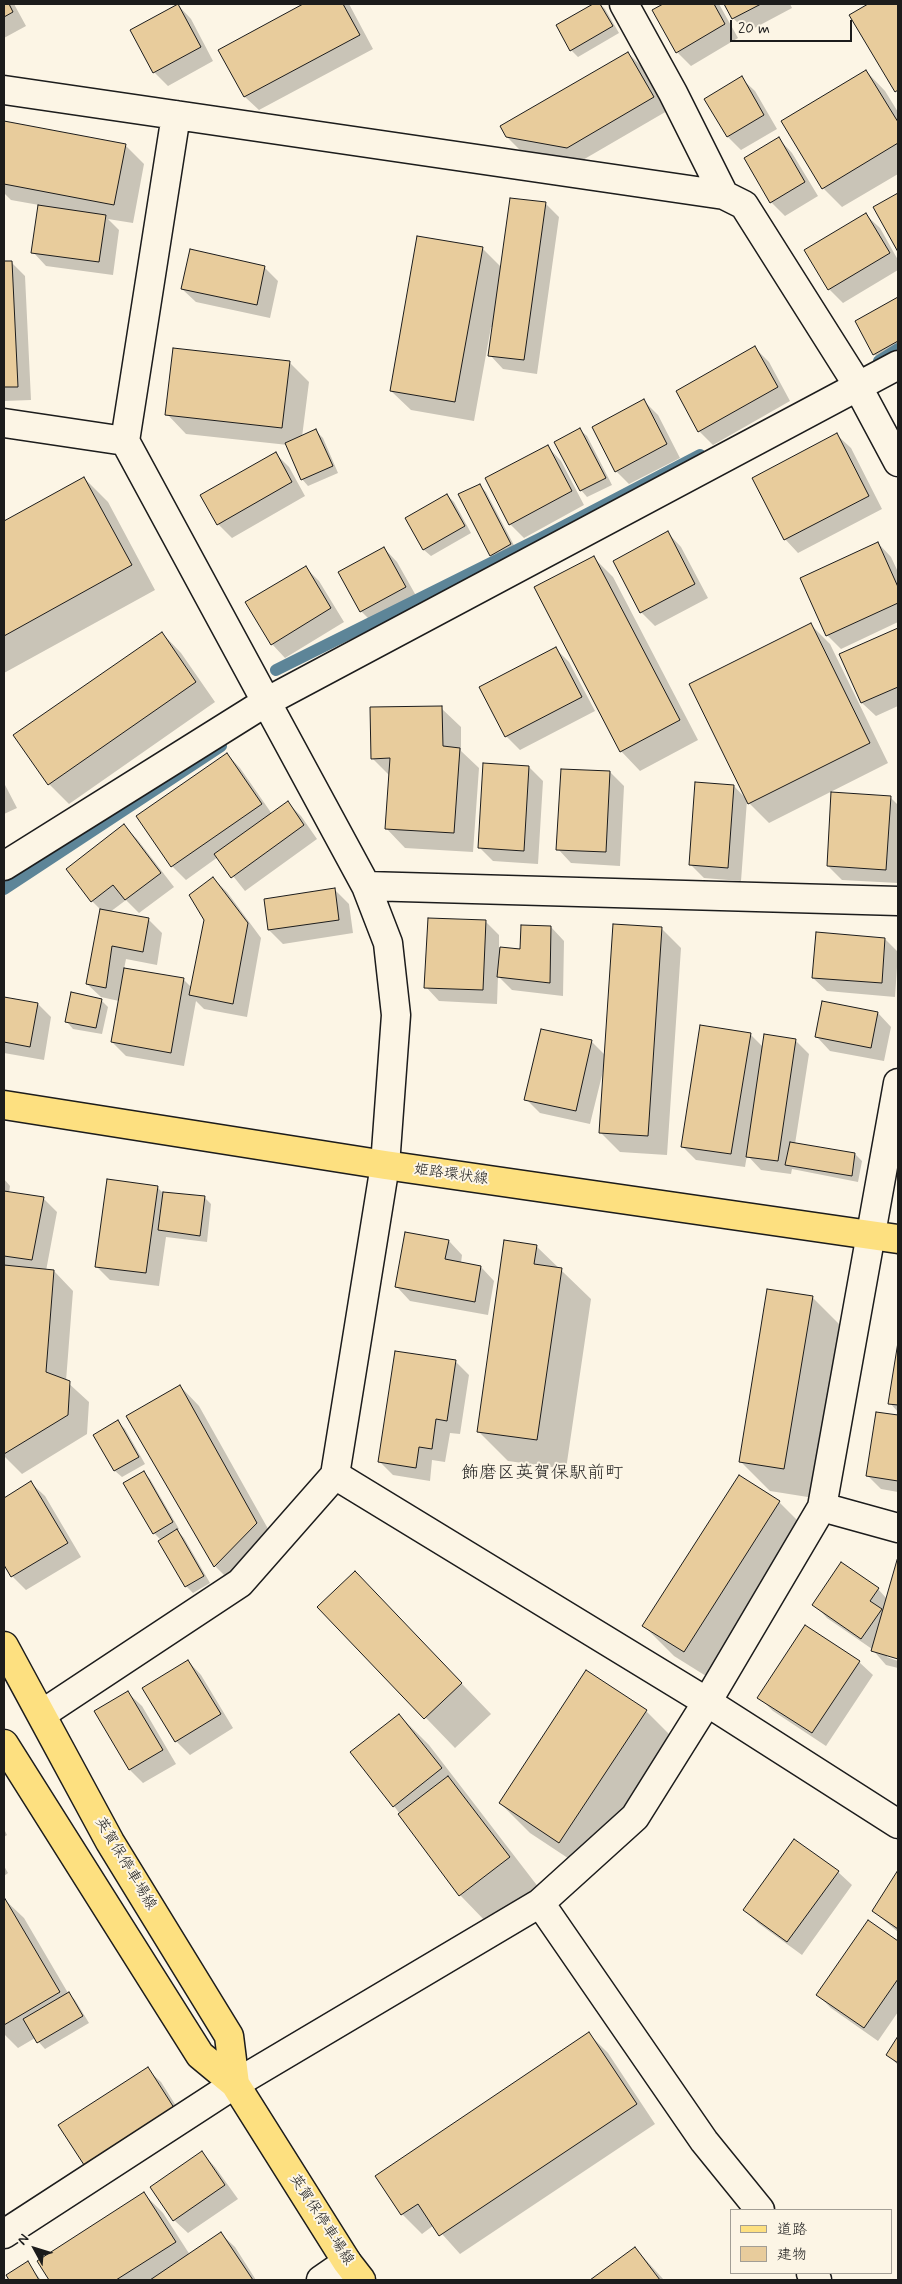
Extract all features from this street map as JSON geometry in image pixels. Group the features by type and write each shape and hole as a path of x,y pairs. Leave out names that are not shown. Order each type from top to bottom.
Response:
{"main road":[{"name":"姫路環状線","path":"4,1105 385,1165 898,1240"},
{"name":"英賀保停車場線","path":"4,1646 110,1842 229,2036 235,2084"},
{"name":"英賀保停車場線","path":"4,1744 200,2056 235,2084 354,2271"}],"street":[{"path":"624,4 673,93 724,195"},
{"path":"4,90 724,195 744,205 858,387 898,462"},
{"path":"42,1714 240,1584 335,1476 385,1165 396,1015 388,943 366,886 125,441 176,115"},
{"path":"4,866 266,702 898,365"},
{"path":"858,387 898,384"},
{"path":"4,423 125,441"},
{"path":"366,886 898,901"},
{"path":"4,2234 235,2084 540,1903 635,1818 708,1702 822,1507 898,1083"},
{"path":"335,1476 708,1702 898,1824"},
{"path":"822,1507 898,1528"},
{"path":"540,1903 704,2141 759,2209"},
{"path":"321,2280 354,2271"}],"building":[{"path":"4,4 9,4 13,12 4,17"},
{"path":"178,4 201,47 153,73 130,30"},
{"path":"303,4 343,4 360,35 244,97 218,50"},
{"path":"593,4 600,4 613,26 570,51 556,25"},
{"path":"663,4 714,4 725,24 676,53 652,10"},
{"path":"724,4 761,4 732,19"},
{"path":"868,4 898,4 898,90 895,92 849,15"},
{"path":"628,52 654,97 567,148 506,137 500,126"},
{"path":"866,70 898,122 898,143 822,189 781,121"},
{"path":"742,76 764,115 727,137 704,99"},
{"path":"4,121 126,144 114,205 4,184"},
{"path":"779,137 805,182 770,203 744,158"},
{"path":"898,193 898,252 873,207"},
{"path":"510,198 546,202 524,360 488,356"},
{"path":"38,205 106,215 99,262 31,253"},
{"path":"866,213 890,253 828,290 804,250"},
{"path":"417,236 483,247 455,402 390,391"},
{"path":"190,249 265,266 257,305 181,289"},
{"path":"4,261 12,261 18,387 4,387"},
{"path":"898,297 898,341 873,355 855,321"},
{"path":"755,346 778,387 698,432 676,391"},
{"path":"173,348 290,361 282,428 165,415"},
{"path":"644,399 667,444 615,472 592,427"},
{"path":"580,428 606,478 580,491 554,442"},
{"path":"316,429 333,466 301,480 285,443"},
{"path":"837,433 869,496 784,540 752,478"},
{"path":"548,445 572,491 509,525 485,478"},
{"path":"276,452 292,482 217,525 200,495"},
{"path":"84,477 132,565 4,636 4,521"},
{"path":"480,484 511,544 490,556 458,494"},
{"path":"447,494 465,526 423,550 405,518"},
{"path":"668,531 695,584 640,613 613,561"},
{"path":"878,542 898,587 898,603 826,636 800,578"},
{"path":"384,547 406,587 360,612 338,572"},
{"path":"594,556 680,720 620,752 534,587"},
{"path":"306,566 331,608 271,645 245,602"},
{"path":"811,623 870,743 748,804 689,684"},
{"path":"898,628 898,687 861,703 839,654"},
{"path":"162,632 196,682 48,785 13,735"},
{"path":"556,647 582,697 505,737 479,687"},
{"path":"442,706 443,746 460,748 454,833 385,829 390,758 371,759 370,707"},
{"path":"227,753 262,804 171,867 136,816"},
{"path":"483,763 529,766 524,851 478,848"},
{"path":"561,769 610,771 606,852 556,850"},
{"path":"695,782 734,785 728,868 689,865"},
{"path":"831,792 891,796 886,870 827,866"},
{"path":"288,801 304,825 231,878 214,854"},
{"path":"124,824 161,873 125,900 113,885 91,902 66,869"},
{"path":"213,877 248,923 233,1004 189,995 204,920 189,895"},
{"path":"335,888 339,920 268,930 264,899"},
{"path":"100,909 149,918 143,952 112,946 106,988 86,984"},
{"path":"428,918 486,920 483,990 424,988"},
{"path":"613,924 662,927 648,1136 599,1133"},
{"path":"521,925 551,926 550,983 497,977 500,947 520,949"},
{"path":"816,932 885,938 882,983 812,978"},
{"path":"124,968 184,978 171,1053 111,1042"},
{"path":"71,992 102,999 96,1028 65,1022"},
{"path":"4,997 38,1003 30,1047 4,1042"},
{"path":"822,1001 878,1012 871,1048 815,1037"},
{"path":"700,1025 751,1033 731,1154 681,1147"},
{"path":"541,1029 592,1040 576,1111 524,1100"},
{"path":"764,1034 796,1039 778,1161 746,1157"},
{"path":"790,1142 855,1153 852,1176 785,1165"},
{"path":"107,1179 158,1186 146,1273 95,1267"},
{"path":"4,1191 44,1197 32,1260 4,1256"},
{"path":"163,1192 205,1196 200,1236 158,1230"},
{"path":"405,1232 449,1240 445,1259 481,1266 475,1302 395,1287"},
{"path":"504,1240 537,1245 534,1264 562,1268 537,1440 477,1432"},
{"path":"4,1265 54,1270 46,1372 70,1381 68,1415 4,1454"},
{"path":"767,1289 813,1296 784,1469 739,1462"},
{"path":"898,1342 898,1405 888,1404"},
{"path":"395,1351 456,1360 447,1421 436,1419 432,1449 419,1447 416,1468 378,1462"},
{"path":"180,1385 257,1523 214,1567 126,1416"},
{"path":"876,1412 898,1415 898,1481 866,1476"},
{"path":"118,1420 139,1457 114,1471 93,1435"},
{"path":"144,1471 173,1522 153,1534 123,1483"},
{"path":"739,1475 780,1501 684,1652 642,1626"},
{"path":"31,1481 68,1543 11,1577 4,1565 4,1498"},
{"path":"177,1529 204,1576 185,1587 158,1541"},
{"path":"898,1561 898,1659 871,1651"},
{"path":"841,1562 879,1588 870,1601 882,1609 861,1639 812,1605"},
{"path":"355,1571 462,1683 424,1719 317,1607"},
{"path":"805,1625 860,1661 812,1733 757,1698"},
{"path":"188,1660 221,1714 175,1742 142,1688"},
{"path":"586,1670 647,1710 559,1843 499,1803"},
{"path":"128,1691 163,1750 129,1770 94,1711"},
{"path":"399,1714 442,1768 393,1807 350,1752"},
{"path":"448,1776 510,1857 459,1896 398,1814"},
{"path":"794,1839 839,1871 787,1942 743,1910"},
{"path":"898,1870 898,1929 872,1911"},
{"path":"4,1897 60,1992 4,2025"},
{"path":"868,1920 898,1941 898,1979 864,2028 816,1995"},
{"path":"69,1992 83,2016 37,2043 23,2019"},
{"path":"589,2032 637,2104 439,2236 418,2204 401,2215 375,2176"},
{"path":"898,2036 898,2063 886,2055"},
{"path":"148,2067 178,2114 88,2171 58,2125"},
{"path":"202,2151 225,2185 173,2221 150,2187"},
{"path":"144,2192 176,2242 116,2280 49,2280 37,2261"},
{"path":"221,2232 253,2280 150,2280"},
{"path":"635,2247 660,2280 590,2280"},
{"path":"28,2261 39,2280 9,2280 6,2275"}],"waterway":[{"path":"879,361 898,349"},
{"path":"276,670 541,538 700,455"},
{"path":"4,889 221,746"}],"district":[{"name":"飾磨区英賀保駅前町","path":"542,1474"}]}
